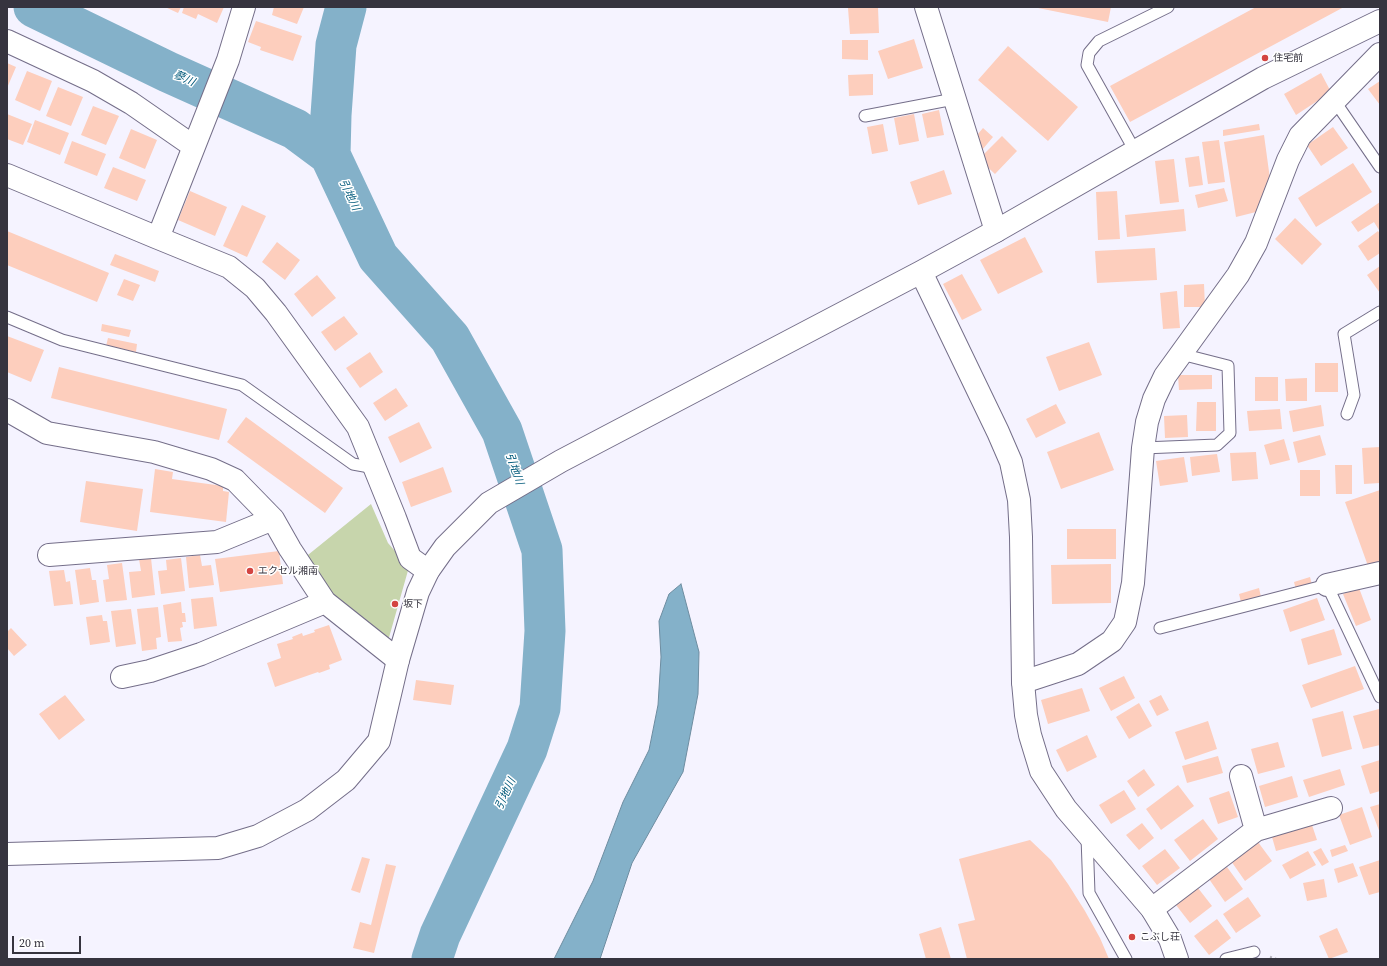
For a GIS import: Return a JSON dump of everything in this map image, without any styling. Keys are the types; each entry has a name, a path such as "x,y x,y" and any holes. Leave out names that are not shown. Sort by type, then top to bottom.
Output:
{"street":[{"path":"158,238 228,60 244,7"},
{"path":"926,7 996,231"},
{"path":"7,854 218,848 258,836 307,810 346,780 379,741 398,660 418,592 428,571 444,547 489,503 550,468 996,231 1263,78 1380,21"},
{"path":"7,41 93,81 131,103 193,146"},
{"path":"1023,682 1078,664 1112,641 1125,622 1133,583 1143,448 1147,422 1154,400 1165,376 1242,269 1256,243 1288,160 1300,136 1380,54"},
{"path":"7,175 229,267 255,288 276,313 358,427 410,558 428,571"},
{"path":"921,272 1011,462 1020,500 1023,682 1026,715 1030,736 1041,771 1066,809 1152,909 1170,940 1177,959"},
{"path":"7,410 47,433 154,452 211,469 235,480 273,519 290,550 324,602 398,660"},
{"path":"49,555 217,542 273,519"},
{"path":"1328,586 1380,572"},
{"path":"122,677 150,671 201,654 324,602"},
{"path":"1241,776 1256,830"},
{"path":"1152,909 1256,830 1331,808"}],"lane":[{"path":"1135,151 1086,65 1089,53 1099,41 1168,7"},
{"path":"865,116 954,99"},
{"path":"1334,100 1380,167"},
{"path":"1347,414 1354,395 1344,334 1380,312"},
{"path":"7,317 62,340 242,384 353,464 375,468"},
{"path":"1143,448 1218,445 1230,433 1228,366 1181,354"},
{"path":"1160,628 1328,586 1380,697"},
{"path":"1087,832 1089,893 1126,959"},
{"path":"1226,959 1254,952"}],"green space":[{"path":"371,504 388,543 409,567 388,641 326,598 298,563"}],"water":[{"path":"681,584 699,652 698,694 683,772 632,863 600,959 554,959 593,881 623,802 649,750 658,705 661,657 659,621 669,594"}],"building":[{"path":"165,7 181,7 178,13"},
{"path":"184,7 224,7 217,23 198,14 196,19 182,13"},
{"path":"274,7 304,7 297,24 272,15"},
{"path":"878,7 879,33 850,34 848,8"},
{"path":"1033,7 1111,7 1108,22"},
{"path":"1256,7 1344,7 1130,122 1110,86"},
{"path":"256,21 302,36 293,61 260,50 261,47 248,42"},
{"path":"914,39 923,68 888,79 878,51"},
{"path":"842,40 868,40 868,60 842,59"},
{"path":"1008,46 1078,107 1048,141 978,80"},
{"path":"7,63 16,67 7,88"},
{"path":"27,71 52,81 40,111 15,100"},
{"path":"1321,73 1331,92 1296,115 1284,94"},
{"path":"873,74 873,95 849,96 848,75"},
{"path":"1380,81 1380,105 1368,89"},
{"path":"58,87 83,97 71,126 46,116"},
{"path":"93,106 119,116 106,145 81,135"},
{"path":"939,110 944,135 927,138 922,114"},
{"path":"7,114 32,124 23,145 7,139"},
{"path":"914,114 919,141 899,145 894,118"},
{"path":"35,120 69,133 60,155 27,142"},
{"path":"883,124 888,151 872,154 867,127"},
{"path":"1259,124 1260,130 1223,136 1223,130"},
{"path":"1333,127 1348,148 1321,166 1307,145"},
{"path":"983,128 993,137 982,150 972,141"},
{"path":"131,129 157,140 145,169 119,158"},
{"path":"1264,135 1270,179 1256,212 1236,217 1224,142"},
{"path":"1002,136 1017,151 995,174 979,159"},
{"path":"1219,140 1225,182 1208,184 1202,142"},
{"path":"72,141 106,154 97,176 64,163"},
{"path":"1199,156 1203,185 1189,187 1185,158"},
{"path":"1174,159 1179,202 1160,204 1155,161"},
{"path":"1353,163 1372,192 1316,227 1298,198"},
{"path":"113,167 146,180 137,201 104,188"},
{"path":"944,170 952,194 918,205 910,182"},
{"path":"1224,188 1228,201 1198,208 1195,195"},
{"path":"190,191 227,207 215,236 178,220"},
{"path":"1117,191 1120,239 1098,240 1096,192"},
{"path":"1380,202 1380,229 1379,230 1374,222 1358,232 1351,222"},
{"path":"242,205 266,216 247,257 223,246"},
{"path":"1184,209 1186,231 1127,237 1125,215"},
{"path":"1295,218 1322,244 1302,265 1275,239"},
{"path":"7,231 109,273 97,302 7,265"},
{"path":"1378,231 1380,234 1380,253 1368,261 1358,246"},
{"path":"1025,237 1043,272 998,294 980,260"},
{"path":"277,242 300,260 285,280 262,262"},
{"path":"1155,248 1157,280 1097,283 1095,251"},
{"path":"115,254 159,271 155,282 110,265"},
{"path":"1380,266 1380,293 1367,275"},
{"path":"962,274 982,310 962,320 943,284"},
{"path":"317,275 336,298 312,317 294,294"},
{"path":"124,279 140,285 133,301 117,295"},
{"path":"1204,284 1205,307 1184,307 1184,285"},
{"path":"1177,291 1180,328 1163,329 1160,293"},
{"path":"344,316 358,334 335,351 321,332"},
{"path":"102,324 131,330 129,337 101,331"},
{"path":"7,336 44,350 31,382 7,372"},
{"path":"108,338 137,344 136,352 106,346"},
{"path":"1089,342 1102,375 1059,391 1046,357"},
{"path":"370,352 383,372 360,388 346,368"},
{"path":"1315,363 1338,363 1338,392 1315,392"},
{"path":"59,367 227,409 219,440 51,398"},
{"path":"1178,375 1212,375 1212,389 1179,390"},
{"path":"1255,377 1278,377 1278,401 1255,401"},
{"path":"1307,378 1307,401 1286,401 1285,379"},
{"path":"396,388 408,406 385,421 373,403"},
{"path":"1197,402 1216,402 1216,431 1196,431"},
{"path":"1056,404 1066,423 1036,438 1026,419"},
{"path":"1321,405 1324,426 1293,432 1289,411"},
{"path":"1280,409 1282,429 1249,431 1247,411"},
{"path":"1187,415 1188,437 1165,438 1164,416"},
{"path":"246,417 343,488 325,513 227,442"},
{"path":"419,422 432,448 400,463 388,437"},
{"path":"1099,432 1114,470 1061,489 1047,452"},
{"path":"1320,435 1326,455 1298,463 1293,442"},
{"path":"1284,439 1290,460 1270,465 1264,445"},
{"path":"1380,447 1380,483 1364,484 1362,448"},
{"path":"1256,452 1258,479 1232,481 1230,453"},
{"path":"1217,454 1220,472 1192,476 1190,457"},
{"path":"1184,457 1188,482 1160,486 1156,461"},
{"path":"1335,465 1352,465 1352,494 1336,494"},
{"path":"443,467 452,492 411,507 402,482"},
{"path":"155,469 173,472 172,479 223,486 223,491 229,492 226,522 150,512"},
{"path":"1300,470 1320,470 1320,496 1300,496"},
{"path":"86,481 143,489 137,531 80,522"},
{"path":"1380,490 1380,562 1368,566 1345,502"},
{"path":"1067,529 1116,529 1116,559 1067,559"},
{"name":"エクセル湘南","path":"279,551 283,584 220,592 215,559"},
{"path":"200,555 202,566 211,565 214,585 189,588 186,557"},
{"path":"151,558 155,595 132,598 129,572 141,571 139,559"},
{"path":"181,558 185,591 161,594 158,571 167,570 166,560"},
{"path":"122,563 127,600 106,602 103,580 109,579 107,565"},
{"path":"1111,564 1111,603 1052,604 1051,565"},
{"path":"90,568 92,580 96,580 99,602 80,605 75,570"},
{"path":"64,570 66,582 70,581 73,604 54,606 49,571"},
{"path":"1310,577 1312,585 1296,590 1294,582"},
{"path":"1259,588 1261,597 1241,602 1239,594"},
{"path":"1359,588 1371,620 1356,626 1343,594"},
{"path":"213,597 217,626 194,629 191,599"},
{"path":"1317,598 1325,620 1290,632 1283,610"},
{"path":"181,602 182,613 185,613 186,622 182,622 183,627 180,628 182,641 168,642 163,605"},
{"path":"158,607 161,637 156,638 157,649 142,651 137,609"},
{"path":"131,609 136,644 116,647 111,611"},
{"path":"102,615 103,621 107,621 110,642 90,645 86,617"},
{"path":"329,625 342,660 329,665 330,669 275,687 267,663 281,658 277,644 293,639 292,637 302,633 303,636 315,632 314,630"},
{"path":"11,628 27,645 14,656 7,648 7,632"},
{"path":"1334,629 1342,655 1308,665 1301,639"},
{"path":"1355,666 1364,689 1311,708 1302,685"},
{"path":"1124,676 1135,698 1111,711 1099,688"},
{"path":"416,680 454,685 451,705 413,700"},
{"path":"1082,688 1090,711 1048,724 1041,700"},
{"path":"65,695 85,720 59,740 39,714"},
{"path":"1161,695 1169,710 1157,716 1149,701"},
{"path":"1139,703 1152,726 1129,739 1116,717"},
{"path":"1379,709 1380,745 1363,749 1353,716"},
{"path":"1343,711 1352,749 1322,757 1312,719"},
{"path":"1208,721 1217,749 1185,760 1175,732"},
{"path":"1087,735 1097,757 1067,772 1056,750"},
{"path":"1278,742 1285,767 1258,774 1251,749"},
{"path":"1218,756 1223,773 1187,783 1182,766"},
{"path":"1380,760 1380,791 1370,794 1361,766"},
{"path":"1144,769 1155,785 1138,797 1127,781"},
{"path":"1340,769 1345,785 1309,797 1303,780"},
{"path":"1292,776 1298,797 1265,807 1259,786"},
{"path":"1178,785 1194,806 1161,830 1146,809"},
{"path":"1124,790 1136,809 1111,824 1099,805"},
{"path":"1229,791 1238,817 1218,824 1209,798"},
{"path":"1380,804 1380,833 1370,807"},
{"path":"1362,807 1372,837 1350,845 1339,815"},
{"path":"1203,819 1218,839 1190,861 1174,840"},
{"path":"1142,823 1154,838 1139,850 1126,835"},
{"path":"1312,825 1317,840 1276,851 1272,837"},
{"path":"1030,840 1051,860 1068,884 1100,938 1109,959 967,959 958,924 975,920 959,859"},
{"path":"1258,842 1272,861 1245,881 1231,861"},
{"path":"1345,845 1348,851 1332,857 1330,850"},
{"path":"1321,848 1329,862 1322,866 1313,852"},
{"path":"1165,849 1180,868 1157,885 1142,866"},
{"path":"1308,851 1316,865 1290,879 1282,865"},
{"path":"362,857 370,859 360,893 351,890"},
{"path":"1380,860 1380,892 1369,895 1359,867"},
{"path":"1353,863 1358,876 1338,883 1334,869"},
{"path":"386,864 396,866 374,953 353,948 360,922 371,925"},
{"path":"1227,867 1243,889 1225,902 1209,879"},
{"path":"1324,879 1327,897 1307,901 1303,883"},
{"path":"1198,888 1212,906 1190,923 1176,905"},
{"path":"1248,897 1261,916 1236,933 1223,914"},
{"path":"1217,919 1231,938 1209,955 1194,936"},
{"path":"941,927 951,959 926,959 919,934"},
{"path":"1337,928 1348,952 1329,959 1319,936"}],"waterway":[{"name":"蓼川","path":"34,7 168,72 295,129 330,155"},
{"name":"引地川","path":"346,7 336,45 330,155 378,257 450,338 502,431 542,550 545,631 540,708 527,749 440,935 432,959"}],"place":[{"name":"住宅前","path":"1265,58"},
{"name":"エクセル湘南","path":"250,571"},
{"name":"坂下","path":"395,604"},
{"name":"こぶし荘","path":"1132,937"}]}
